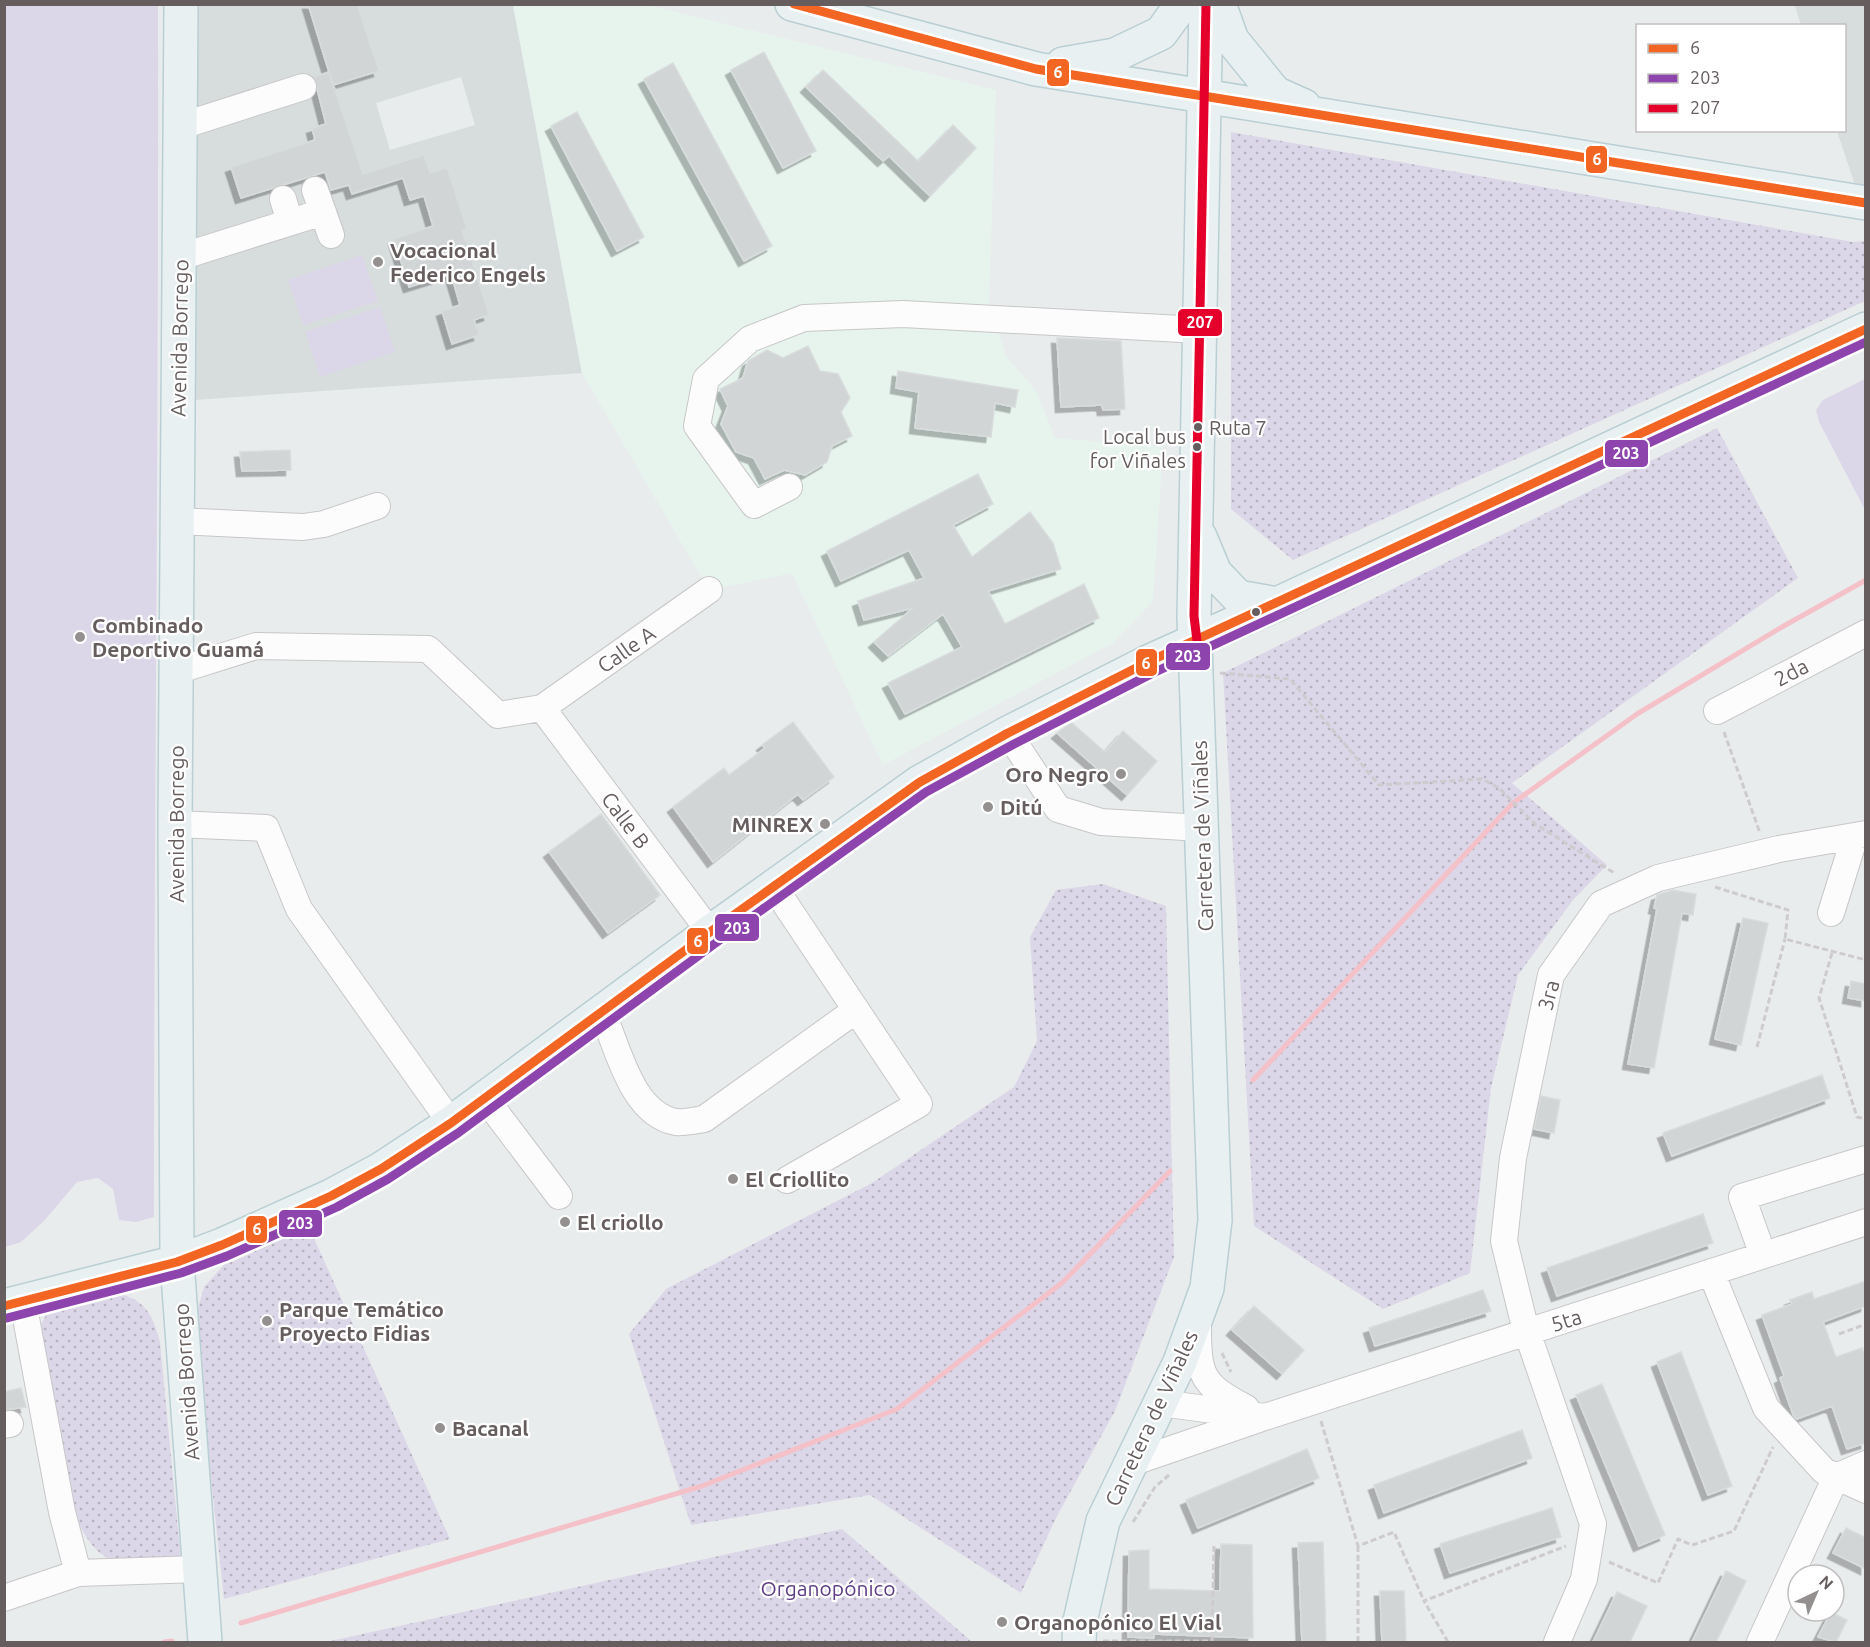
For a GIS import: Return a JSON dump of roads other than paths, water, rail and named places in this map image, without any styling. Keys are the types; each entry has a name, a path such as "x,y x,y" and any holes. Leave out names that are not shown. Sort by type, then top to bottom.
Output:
{"main road":[{"name":"Avenida Borrego","path":"182,4 175,824 177,1262 205,1642"},
{"path":"792,4 1036,69 1866,203"},
{"path":"1036,69 1115,55 1161,33 1182,4"},
{"name":"Carretera de Viñales","path":"1096,1639 1080,1621 1103,1521 1180,1362 1198,1314 1207,1288 1215,1220 1201,828 1197,641 1194,616 1206,4"},
{"path":"1219,4 1232,40 1275,93 1322,115"},
{"path":"14,1304 177,1262 222,1245 331,1196 381,1169 451,1123 710,932 920,782 1008,733 1148,662 1278,604 1866,328"},
{"path":"1196,527 1215,573 1238,597 1278,604"}],"street":[{"path":"181,126 303,87"},
{"path":"180,257 286,210 323,212"},
{"path":"789,487 754,505 697,426 706,379 750,339 804,318 914,315 1200,330"},
{"path":"177,521 303,526 324,524 377,506"},
{"name":"Calle A","path":"542,708 709,590"},
{"name":"2da","path":"1717,711 1866,633"},
{"path":"176,671 256,646 428,649 498,715 542,708"},
{"name":"Calle B","path":"542,708 710,932"},
{"path":"1008,733 1058,810 1101,822 1201,828"},
{"path":"175,824 266,828 299,909 451,1123"},
{"path":"1831,914 1860,835"},
{"name":"3ra","path":"1557,1642 1584,1579 1593,1524 1528,1332 1504,1241 1513,1158 1551,975 1601,904 1638,887 1673,874 1767,852 1860,835"},
{"path":"774,887 919,1104 788,1180"},
{"path":"602,1012 614,1038 624,1072 650,1109 676,1122 704,1119 856,1010"},
{"path":"485,1098 559,1196"},
{"path":"1764,1255 1742,1197 1866,1159"},
{"name":"5ta","path":"1131,1464 1265,1417 1866,1222"},
{"path":"1711,1272 1766,1408 1824,1471 1866,1490"},
{"path":"14,1304 78,1573"},
{"path":"1198,1314 1198,1362 1216,1392 1265,1417"},
{"name":"5ta","path":"1161,1403 1265,1417"},
{"path":"1760,1642 1836,1477 1866,1464"},
{"path":"4,1598 78,1573 199,1569"}],"waterway":[{"path":"1253,1080 1513,803 1637,714 1782,627 1866,580"},
{"path":"241,1623 702,1486 897,1409 1063,1282 1170,1171"},
{"path":"164,1642 172,1641"}],"place":[{"name":"Vocacional Federico Engels","path":"378,262"},
{"name":"Ruta 7","path":"1198,427"},
{"name":"Local bus for Viñales","path":"1197,447"},
{"name":"Combinado Deportivo Guamá","path":"80,637"},
{"name":"Oro Negro","path":"1121,774"},
{"name":"Ditú","path":"988,807"},
{"name":"MINREX","path":"825,824"},
{"name":"El Criollito","path":"733,1179"},
{"name":"El criollo","path":"565,1222"},
{"name":"Parque Temático Proyecto Fidias","path":"267,1321"},
{"name":"Bacanal","path":"440,1428"},
{"name":"Organopónico El Vial","path":"1002,1622"}],"park label":[{"name":"Organopónico","path":"828,1588"}]}
